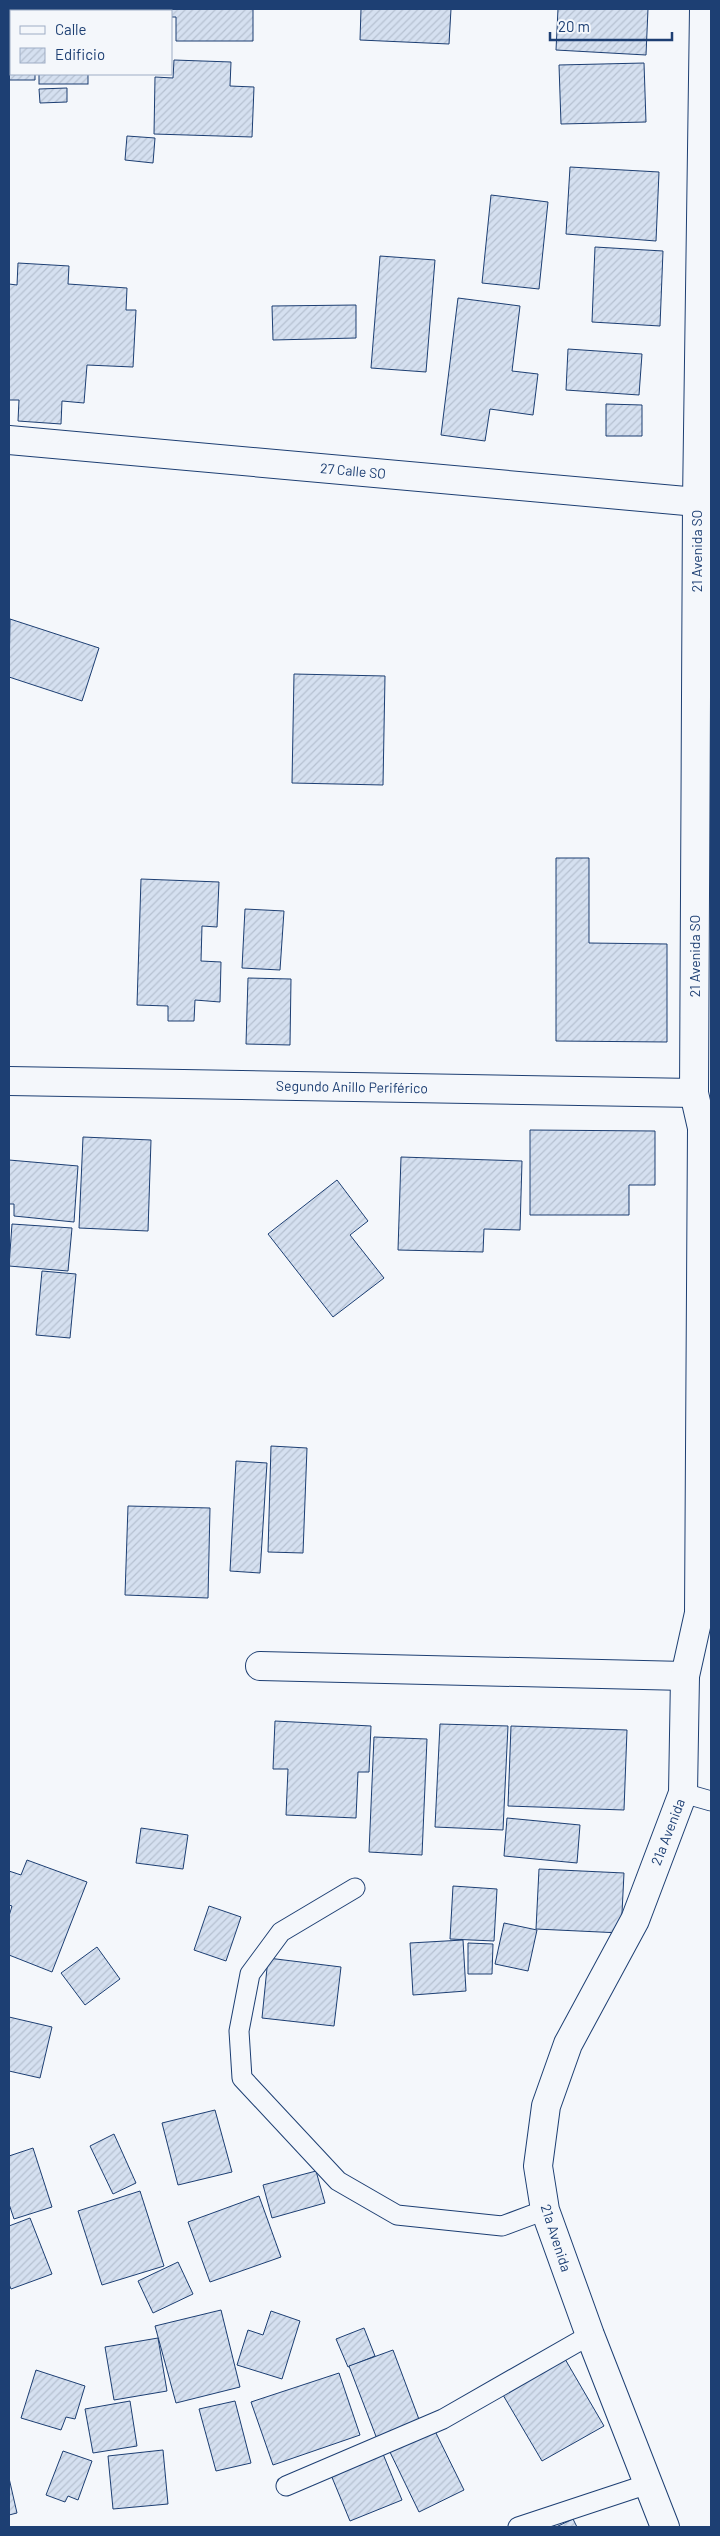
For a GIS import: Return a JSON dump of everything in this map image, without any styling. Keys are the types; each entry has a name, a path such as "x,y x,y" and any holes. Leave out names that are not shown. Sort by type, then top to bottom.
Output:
{"street":[{"name":"21 Avenida SO","path":"694,1093 697,502 704,9"},
{"name":"27 Calle SO","path":"9,440 697,502"},
{"name":"Segundo Anillo Periférico","path":"9,1081 694,1093"},
{"name":"21a Avenida","path":"665,2527 590,2335 545,2210 538,2166 546,2106 568,2044 634,1920 683,1793 684,1676 705,1614 706,1129 694,1093"},
{"path":"260,1666 684,1676"}],"lane":[{"path":"683,1793 711,1801"},
{"path":"355,1888 281,1932 250,1974 239,2031 242,2078 338,2181 397,2215 502,2226 545,2210"},
{"path":"286,2486 443,2418 590,2335"},
{"path":"518,2527 648,2484"}],"building":[{"path":"9,9 35,9 10,10 10,75 35,75 35,80 9,80"},
{"path":"47,9 152,9 152,10"},
{"path":"253,9 253,41 176,41 176,17 172,17 172,10 168,10"},
{"path":"361,9 451,9 449,44 360,40"},
{"path":"558,9 648,9 646,55 556,50"},
{"path":"174,60 231,62 230,86 254,87 252,137 154,134 155,77 173,78"},
{"path":"644,63 646,122 561,124 559,65"},
{"path":"39,75 88,75 88,84 39,84"},
{"path":"67,88 67,102 40,103 39,89"},
{"path":"127,136 155,138 153,163 125,160"},
{"path":"570,167 659,172 656,241 566,234"},
{"path":"491,195 548,202 539,289 482,283"},
{"path":"595,247 663,251 660,326 592,322"},
{"path":"380,256 435,260 426,372 371,368"},
{"path":"18,263 69,266 68,284 127,288 126,310 136,310 133,367 87,365 84,403 62,401 61,424 18,421 19,400 9,400 9,284 17,285"},
{"path":"458,298 520,306 512,371 538,374 533,415 490,409 485,441 441,435"},
{"path":"356,305 356,338 273,340 272,306"},
{"path":"568,349 642,354 639,395 566,390"},
{"path":"606,404 642,405 642,436 606,436"},
{"path":"10,619 99,648 82,701 9,677"},
{"path":"294,674 385,676 383,785 292,783"},
{"path":"556,858 589,858 589,943 667,944 667,1042 556,1041"},
{"path":"141,879 219,882 217,927 202,926 201,961 221,962 220,1002 195,1000 194,1021 168,1021 168,1006 137,1005"},
{"path":"245,909 284,911 280,970 242,968"},
{"path":"248,978 291,979 290,1045 246,1044"},
{"path":"530,1130 655,1131 655,1185 629,1185 629,1215 530,1215"},
{"path":"83,1137 151,1140 148,1231 79,1228"},
{"path":"401,1157 522,1161 520,1230 484,1229 483,1252 398,1250"},
{"path":"9,1160 78,1166 74,1222 14,1216 14,1204 9,1204"},
{"path":"337,1180 368,1221 350,1235 384,1278 333,1317 268,1234"},
{"path":"12,1224 72,1228 68,1271 9,1266"},
{"path":"42,1271 76,1274 70,1338 36,1335"},
{"path":"271,1446 307,1448 303,1553 268,1552"},
{"path":"236,1461 267,1463 260,1573 230,1571"},
{"path":"128,1506 210,1508 208,1598 125,1595"},
{"path":"275,1721 371,1726 369,1772 358,1772 356,1818 286,1815 288,1769 273,1769"},
{"path":"440,1724 508,1726 503,1830 435,1827"},
{"path":"511,1726 627,1730 624,1810 508,1806"},
{"path":"374,1737 427,1739 422,1855 369,1852"},
{"path":"507,1818 580,1825 577,1863 504,1856"},
{"path":"141,1828 188,1835 183,1869 136,1863"},
{"path":"27,1860 87,1882 52,1972 9,1955 9,1916 12,1906 9,1905 9,1871 21,1875"},
{"path":"539,1869 624,1873 621,1933 536,1929"},
{"path":"453,1886 497,1889 494,1941 450,1939"},
{"path":"209,1906 241,1917 226,1961 194,1950"},
{"path":"504,1923 537,1930 528,1971 495,1964"},
{"path":"463,1940 466,1991 413,1995 410,1943"},
{"path":"468,1943 493,1944 492,1974 468,1974"},
{"path":"97,1947 120,1979 85,2005 61,1973"},
{"path":"268,1958 341,1967 334,2026 262,2018"},
{"path":"9,2017 52,2027 40,2078 9,2071"},
{"path":"215,2110 232,2172 178,2185 162,2123"},
{"path":"114,2134 136,2183 113,2194 90,2146"},
{"path":"33,2148 52,2207 14,2219 9,2204 9,2156"},
{"path":"316,2171 325,2203 272,2218 263,2185"},
{"path":"140,2191 164,2266 102,2285 78,2211"},
{"path":"259,2196 281,2257 210,2282 188,2222"},
{"path":"30,2218 52,2274 11,2289 9,2284 9,2226"},
{"path":"178,2262 193,2294 153,2313 138,2281"},
{"path":"221,2310 240,2387 176,2403 155,2326"},
{"path":"271,2311 300,2321 282,2379 237,2365 248,2330 263,2335"},
{"path":"364,2328 375,2356 348,2367 336,2339"},
{"path":"158,2338 167,2391 114,2400 105,2347"},
{"path":"393,2350 420,2422 377,2439 349,2366"},
{"path":"565,2359 604,2426 542,2461 503,2395"},
{"path":"36,2370 85,2386 75,2419 66,2417 61,2430 21,2418"},
{"path":"339,2373 360,2435 273,2465 251,2402"},
{"path":"130,2401 137,2446 93,2453 85,2409"},
{"path":"235,2401 251,2463 216,2471 199,2409"},
{"path":"433,2427 464,2490 419,2512 388,2448"},
{"path":"163,2450 168,2504 113,2509 108,2456"},
{"path":"63,2451 92,2461 78,2500 68,2496 65,2502 46,2495"},
{"path":"383,2454 402,2500 350,2521 331,2475"},
{"path":"9,2478 17,2513 9,2515"},
{"path":"573,2519 577,2527 556,2527"}]}
